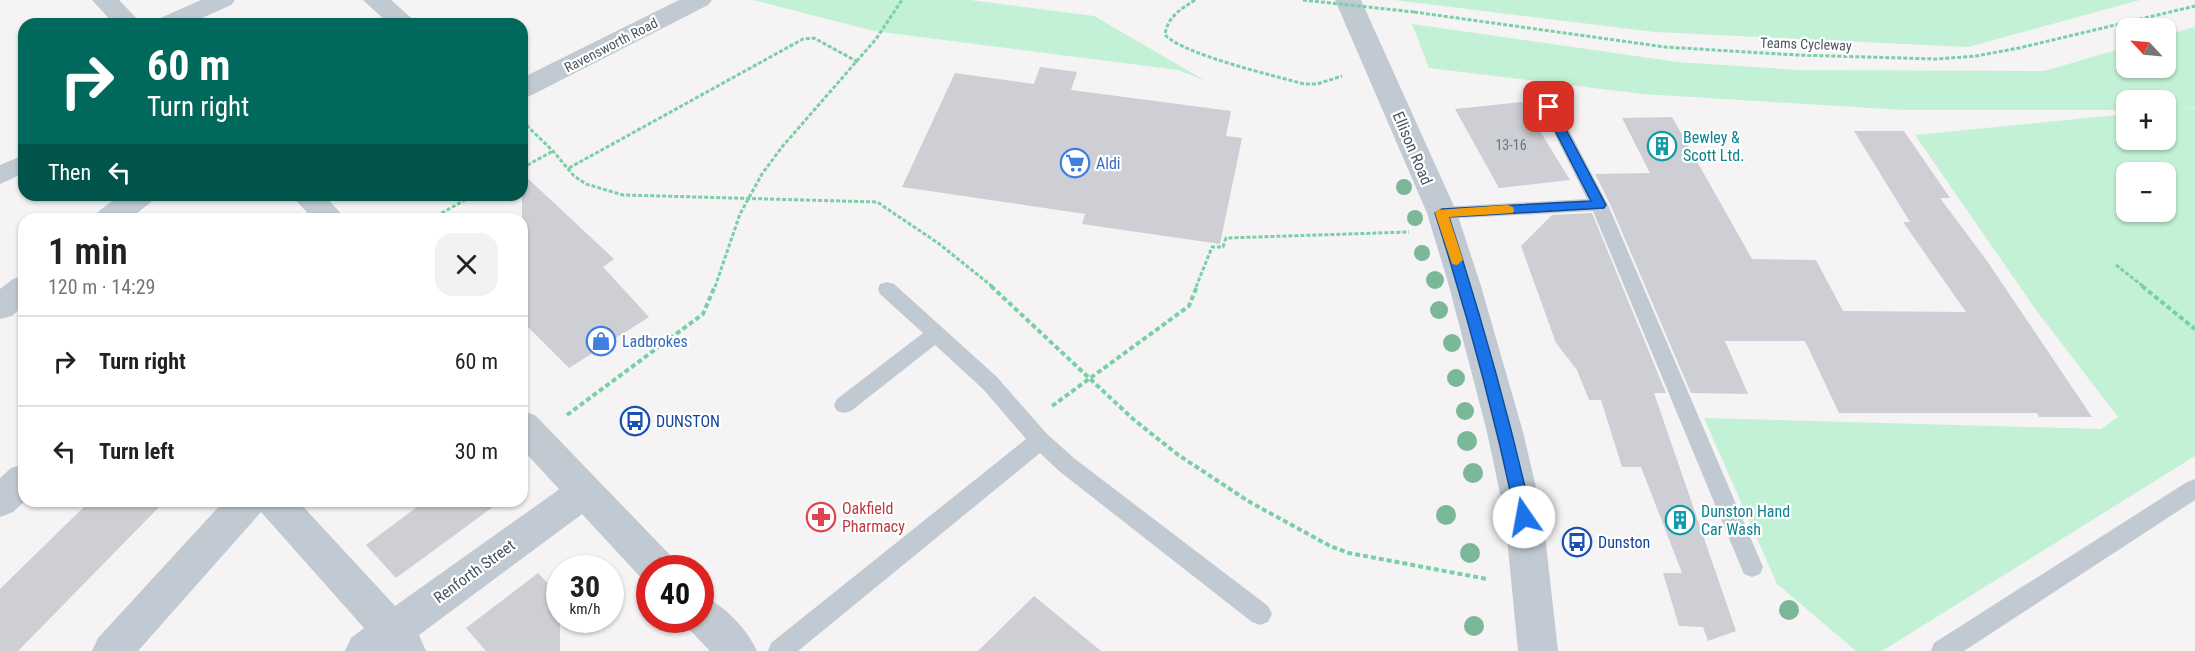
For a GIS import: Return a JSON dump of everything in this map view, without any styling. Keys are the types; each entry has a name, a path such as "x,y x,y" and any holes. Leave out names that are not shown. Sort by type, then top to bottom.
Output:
{"street":[{"path":"105,0 123,18"},
{"path":"181,18 222,0"},
{"path":"376,0 398,18"},
{"name":"Ravensworth Road","path":"528,86 699,0"},
{"name":"Ellison Road","path":"1348,0 1382,74 1444,222 1505,432 1524,517 1538,651"},
{"path":"0,175 18,166"},
{"path":"118,213 132,201"},
{"path":"0,307 18,292"},
{"path":"528,432 645,555"},
{"path":"0,501 18,484"},
{"name":"Renforth Street","path":"387,644 584,492"},
{"path":"112,651 243,507"},
{"path":"279,507 387,644"},
{"path":"714,627 737,651"}],"lane":[{"path":"1549,107 1599,205 1752,567"},
{"path":"1444,222 1599,205"},
{"path":"887,290 990,383 1033,432 1067,465 1260,614"},
{"path":"844,405 937,333"},
{"path":"780,651 1033,432"},
{"path":"1943,651 2195,488"}],"path":[{"path":"528,432 703,314 707,309 748,197 782,147 858,62 902,0"},
{"path":"1195,0 1171,18 1165,27 1165,35 1172,42 1193,51 1311,85 1340,76 1382,74"},
{"name":"Teams Cycleway","path":"1303,0 1414,12 1665,46 1775,54 1937,59 1976,56 2019,48 2195,6"},
{"path":"569,168 803,39 814,38 858,62"},
{"path":"528,127 569,168 573,176 586,184 623,195 877,202 938,243 1000,293 1090,380 1177,454 1248,501 1329,546 1404,564 1533,587"},
{"path":"528,165 553,151"},
{"path":"442,213 463,201"},
{"path":"1033,432 1090,380 1189,306 1212,247 1223,247 1226,238 1444,222"},
{"path":"2116,265 2195,329"}],"green space":[{"path":"753,0 970,0 1094,16 1206,81 1178,70 874,31"},
{"path":"1394,0 2140,0 1968,47 1655,32"},
{"path":"1412,24 1677,62 1798,70 2044,71 2116,50 2116,78 2176,78 2176,32 2195,27 2195,107 2182,108 2195,108 2195,456 1882,651 1856,651 1777,584 1704,418 2101,429 2118,417 2036,310 1915,135 2116,115 2116,150 2176,150 2176,90 2116,90 2116,110 1904,110 1643,94 1429,68"}],"building":[{"name":"Aldi","path":"1040,67 1077,72 1071,90 1231,111 1226,136 1242,138 1220,244 1082,224 1085,214 902,187 955,73 1034,84"},
{"path":"1522,102 1570,180 1499,188 1455,109"},
{"path":"1672,117 1752,259 1816,260 1843,311 1966,312 1903,222 1910,222 1854,131 1904,131 1950,198 1940,198 1987,261 2092,417 2039,417 2037,413 1839,413 1805,341 1725,341 1748,394 1691,393 1595,174 1650,173 1622,118"},
{"path":"528,179 614,259 603,267 649,317 569,368 528,327 528,213 522,213 522,201 528,201"},
{"path":"1592,213 1666,393 1654,393 1736,631 1708,641 1703,627 1679,626 1663,573 1682,573 1641,467 1622,467 1601,400 1589,400 1577,370 1556,343 1521,246 1552,215"},
{"path":"84,507 159,507 18,651 0,651 0,589"},
{"path":"417,507 493,507 396,578 366,545"},
{"path":"538,573 546,581 546,633 560,633 560,651 486,651 466,628"},
{"path":"1034,596 1101,651 978,651"}],"slow traffic":[{"path":"1457,260 1442,213 1508,210"}],"place":[{"name":"Bewley & Scott Ltd.","path":"1662,146"},
{"name":"Aldi","path":"1075,163"},
{"name":"Ladbrokes","path":"601,341"},
{"name":"DUNSTON","path":"635,421"},
{"name":"Oakfield Pharmacy","path":"821,517"},
{"name":"Dunston Hand Car Wash","path":"1680,520"},
{"name":"Dunston","path":"1577,542"}],"route":[{"path":"1524,517 1505,432 1465,286 1442,213 1599,205 1549,107"}]}
